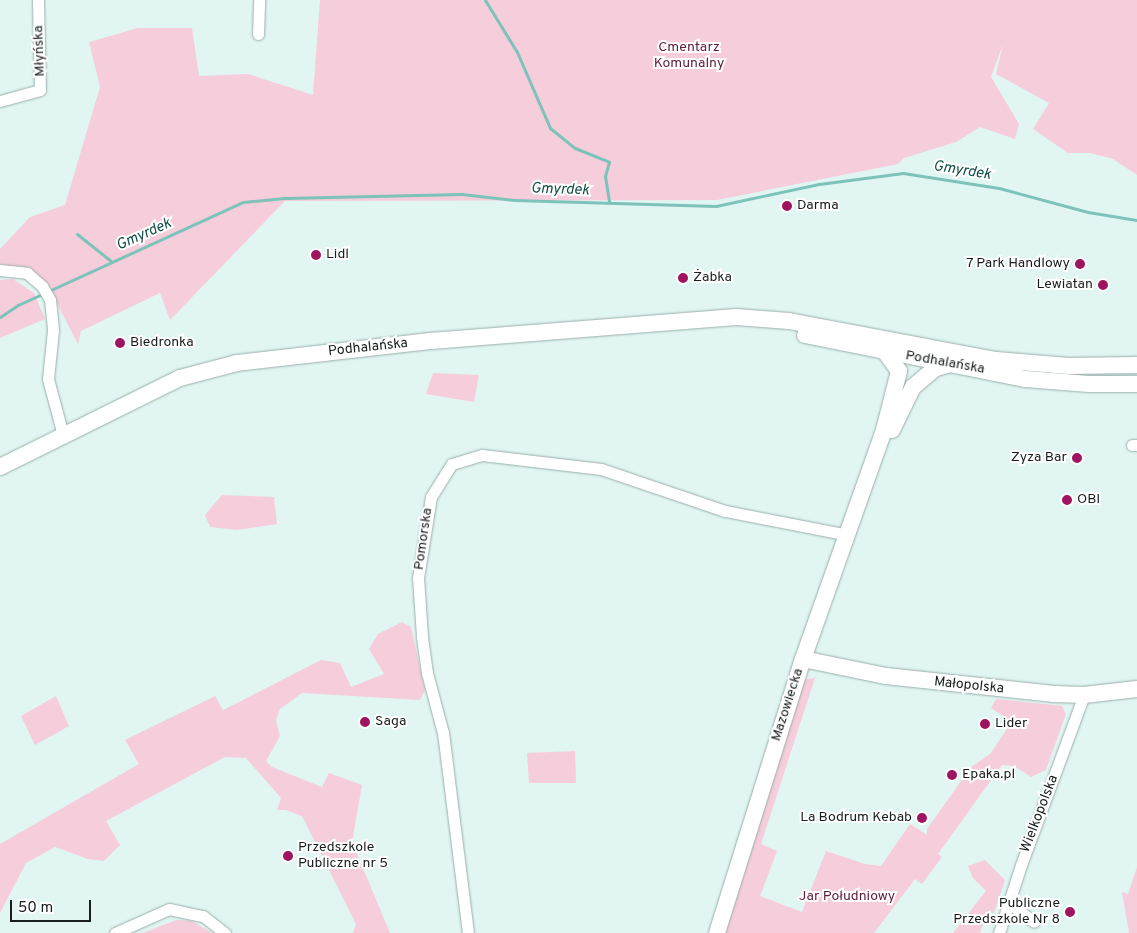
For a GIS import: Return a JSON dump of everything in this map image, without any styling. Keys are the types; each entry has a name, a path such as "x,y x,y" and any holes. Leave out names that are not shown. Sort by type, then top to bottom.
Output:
{"street":[{"name":"Młyńska","path":"0,101 40,90 38,0"},
{"path":"258,34 259,0"},
{"path":"0,270 27,273 42,286 50,300 53,330 48,379 63,435"},
{"name":"Podhalańska","path":"0,467 180,378 237,363 432,342 711,317 789,321 1027,364 1137,365"},
{"name":"Podhalańska","path":"758,319 800,334 885,352 1053,382 1137,384"},
{"path":"901,342 909,347 914,357"},
{"path":"885,352 899,371 914,357 932,347"},
{"name":"Mazowiecka","path":"868,479 913,387 916,371 914,357"},
{"name":"Mazowiecka","path":"913,387 936,368 952,364"},
{"name":"Mazowiecka","path":"717,933 803,659 868,479 899,371"},
{"name":"Pomorska","path":"468,933 443,733 428,673 422,636 418,578 431,498 452,464 482,455 601,469 725,511 848,535"},
{"name":"Małopolska","path":"803,659 848,670 917,680 1084,695 1137,689"},
{"name":"Wielkopolska","path":"999,933 1084,695"},
{"path":"1009,903 1034,922"},
{"path":"115,933 168,909 203,916 225,933"}],"green space":[{"name":"Cmentarz Komunalny","path":"320,0 1137,0 1137,175 1113,159 1090,153 1068,153 1033,129 1049,103 996,74 1003,44 991,77 1019,124 1015,139 980,127 956,142 904,158 898,164 717,200 285,201 170,320 160,293 81,331 78,344 53,296 32,273 0,264 0,249 30,217 65,205 100,87 89,42 138,28 192,28 199,76 248,74 313,95"},
{"path":"13,279 34,293 45,319 0,338 0,280"},
{"path":"433,373 479,375 474,402 426,394"},
{"path":"222,495 274,497 277,524 237,530 210,527 205,515"},
{"path":"402,622 411,627 425,690 420,700 302,693 280,709 276,720 280,736 266,761 272,767 322,787 329,773 362,785 352,842 390,933 353,933 356,924 302,816 286,810 277,810 281,798 246,758 225,757 106,821 120,845 104,861 88,859 55,847 26,863 0,913 0,844 139,764 125,740 215,696 223,710 321,660 340,663 351,687 384,674 369,649 378,634"},
{"name":"Jar Południowy","path":"815,678 761,844 777,851 760,896 802,912 826,851 865,864 881,866 910,824 927,835 927,829 971,767 990,754 1009,726 1006,718 991,708 996,699 1062,706 1066,714 1046,770 1031,777 1014,766 1002,765 938,854 942,857 922,884 915,879 874,933 724,933 805,679"},
{"path":"56,696 69,726 35,745 21,716"},
{"path":"575,751 576,783 529,783 527,753"},
{"path":"985,860 1005,880 994,913 987,912 980,933 953,933 986,891 973,878 968,866"},
{"path":"1137,867 1137,933 1129,933 1122,892 1128,894"},
{"path":"176,920 192,921 212,933 143,933"}],"waterway":[{"path":"485,0 517,52 550,128 575,148 609,162 605,176 609,202"},
{"name":"Gmyrdek","path":"0,317 18,305 243,202 285,198 462,194 514,200 716,206 819,184 903,173 999,188 1088,212 1137,220"},
{"path":"77,234 111,261"}],"place":[{"name":"Darma","path":"787,206"},
{"name":"Lidl","path":"316,255"},
{"name":"7 Park Handlowy","path":"1080,264"},
{"name":"Żabka","path":"683,278"},
{"name":"Lewiatan","path":"1103,285"},
{"name":"Biedronka","path":"120,343"},
{"name":"Zyza Bar","path":"1077,458"},
{"name":"OBI","path":"1067,500"},
{"name":"Saga","path":"365,722"},
{"name":"Lider","path":"985,724"},
{"name":"Epaka.pl","path":"952,775"},
{"name":"La Bodrum Kebab","path":"922,818"},
{"name":"Przedszkole Publiczne nr 5","path":"288,856"},
{"name":"Publiczne Przedszkole Nr 8","path":"1070,912"}]}
